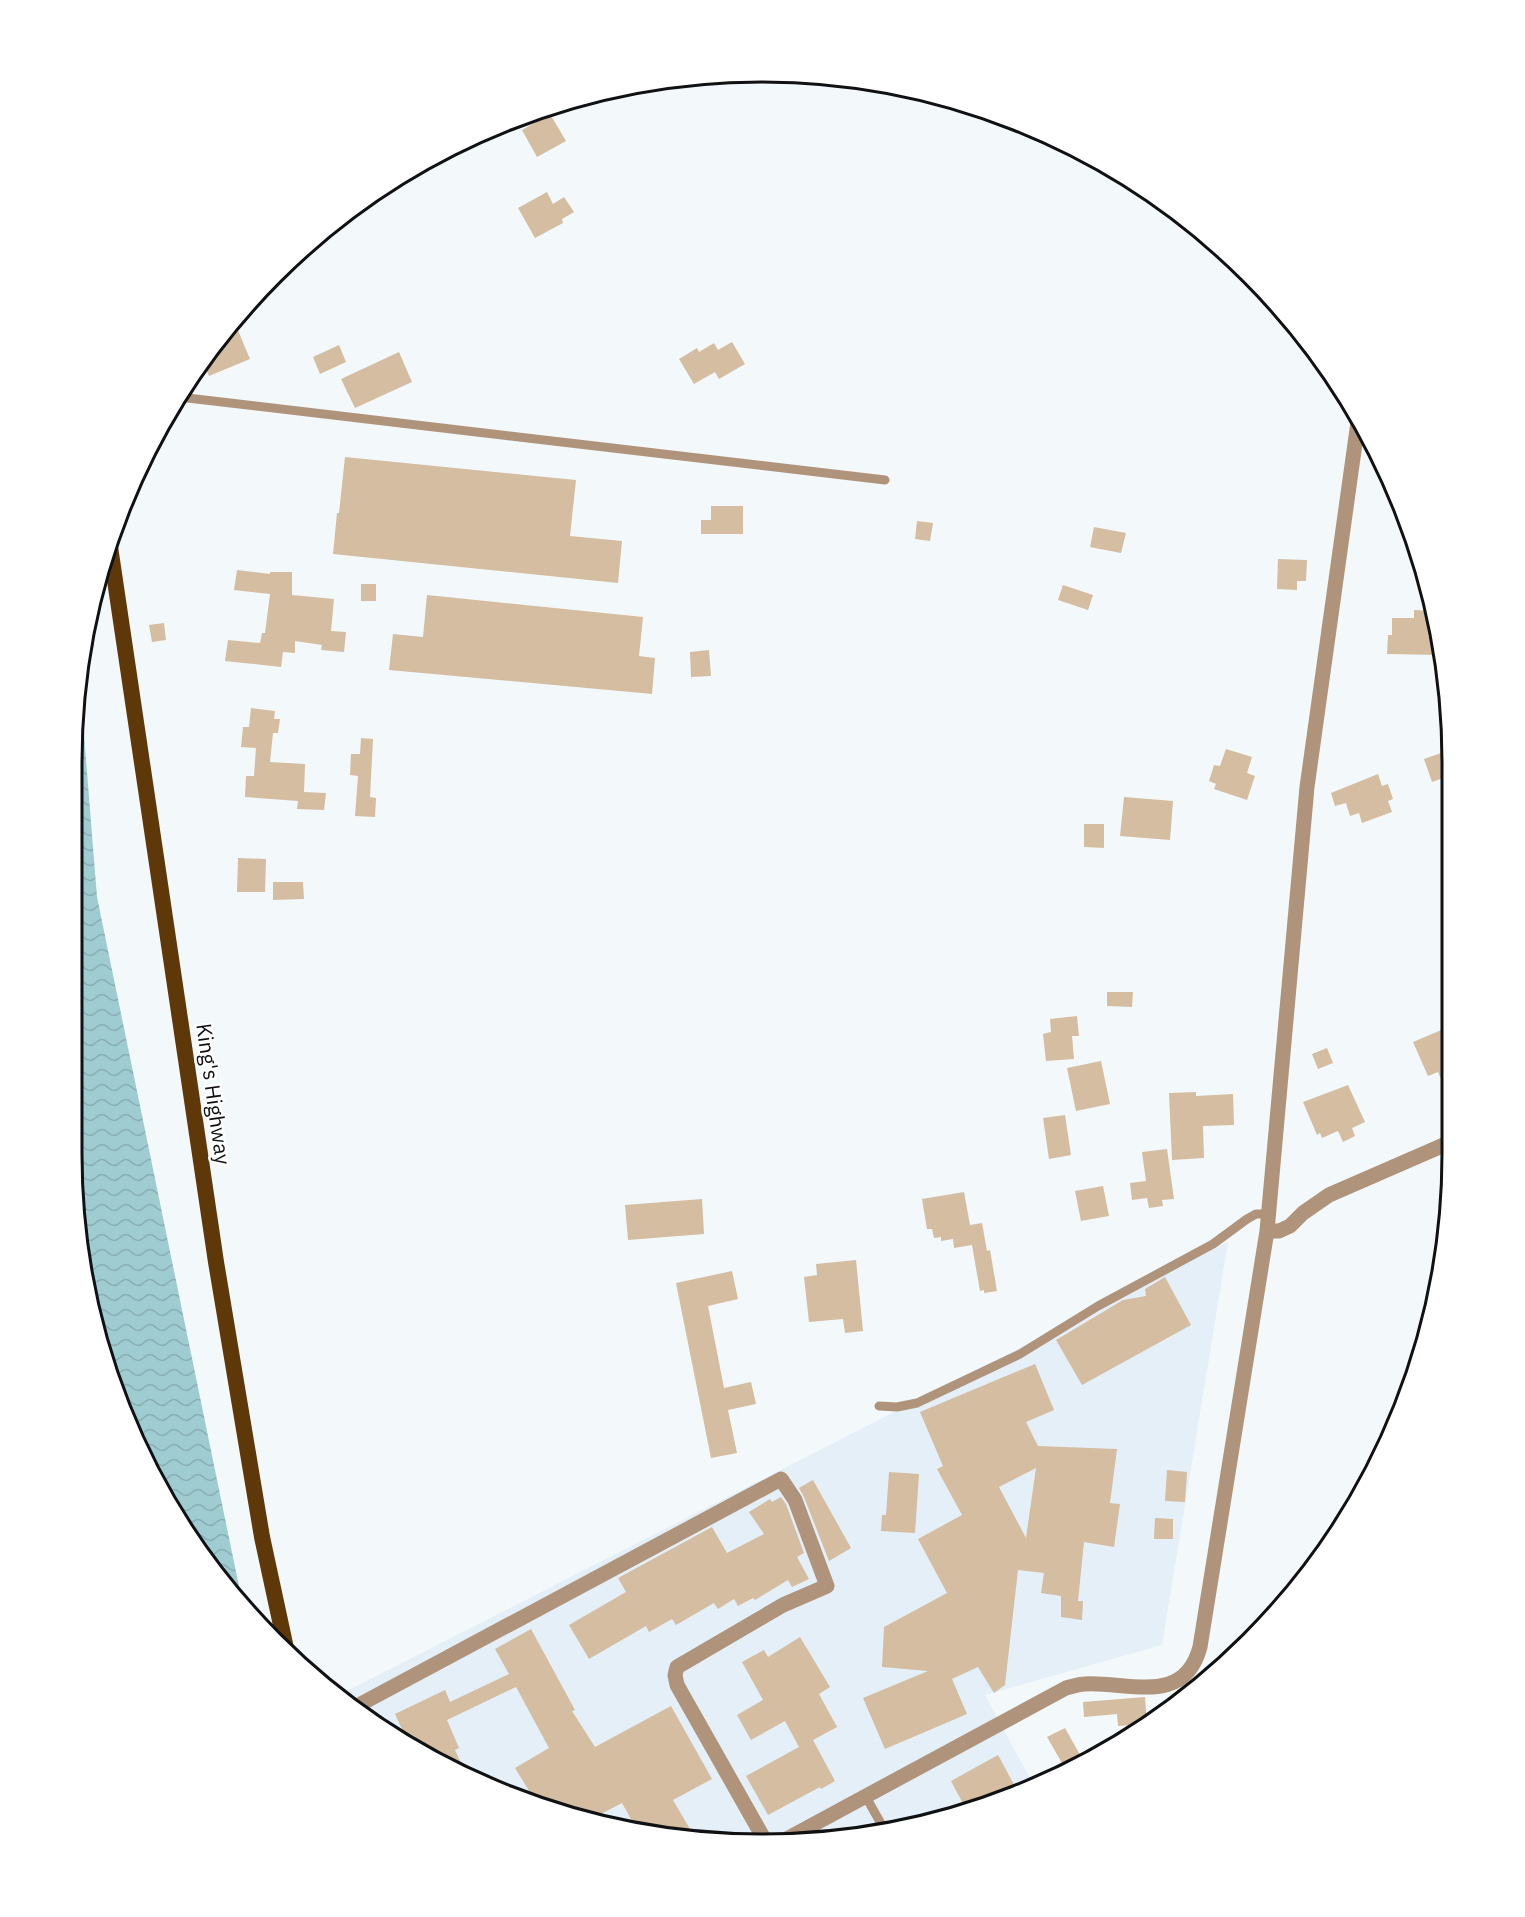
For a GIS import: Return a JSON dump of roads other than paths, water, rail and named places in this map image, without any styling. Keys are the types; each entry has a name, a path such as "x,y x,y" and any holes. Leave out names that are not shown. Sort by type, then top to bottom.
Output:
{"highway":[{"name":"King's Highway","path":"113,565 216,1262 262,1537 283,1636"}],"street":[{"path":"798,1833 1066,1688 1084,1684 1136,1688 1178,1681 1189,1671 1196,1660 1200,1647 1267,1231 1307,787 1357,433"},
{"path":"1267,1231 1279,1231 1290,1226 1303,1213 1329,1195 1442,1146"},
{"path":"363,1704 781,1479 795,1500 827,1586 783,1605 677,1667 675,1675 677,1686 761,1834"}],"lane":[{"path":"189,398 885,480"},
{"path":"879,1406 897,1407 917,1402 1020,1354 1098,1306 1213,1244 1247,1219 1256,1214 1269,1214"},
{"path":"866,1797 881,1824"}],"water":[{"path":"84,729 97,897 239,1589 197,1532 153,1455 134,1415 106,1330 88,1243 82,1154"}]}
